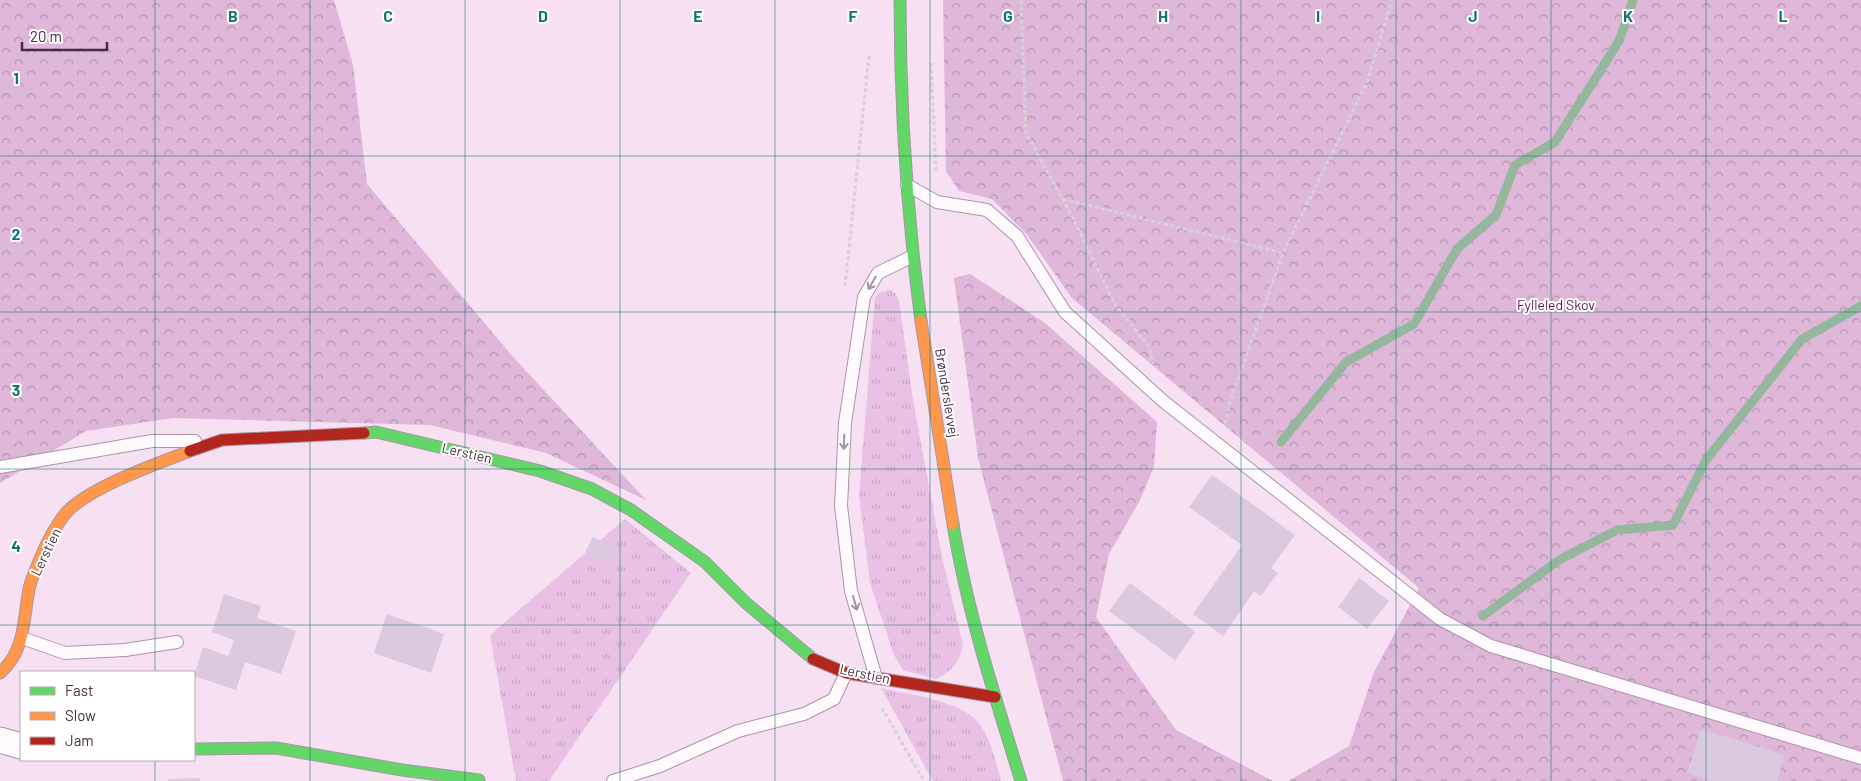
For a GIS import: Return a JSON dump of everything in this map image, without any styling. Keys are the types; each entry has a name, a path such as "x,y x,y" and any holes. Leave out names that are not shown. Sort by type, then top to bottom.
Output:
{"street":[{"name":"Brønderslevvej","path":"900,0 899,57 911,257 932,398 959,557 995,697 1021,781"},
{"name":"Lerstien","path":"0,673 9,664 22,638 30,587 45,546 66,514 92,493 150,466 222,440 376,432 540,471 592,489 631,510 705,562 746,603 814,660 846,673 995,697"},
{"path":"0,740 20,746"},
{"path":"195,749 276,748 402,770 479,780"}],"lane":[{"path":"906,185 937,202 987,210 1018,236 1065,312 1163,401 1440,619 1491,646 1861,758"},
{"path":"876,678 851,590 841,506 845,423 864,297 878,273 911,257"},
{"path":"0,467 152,442 222,440"},
{"path":"22,638 65,653 125,650 177,642"},
{"path":"613,781 660,766 738,731 804,714 834,699 846,673"}],"path":[{"path":"1021,0 1026,133 1063,199 1114,303 1149,347 1163,401"},
{"path":"1220,445 1230,402 1282,253 1367,82 1392,0"},
{"path":"930,57 937,202"},
{"path":"1063,199 1282,253"}],"green space":[{"path":"0,0 334,0 353,65 367,184 514,358 646,500 546,453 430,425 173,418 86,431 0,483"},
{"name":"Fylleled Skov","path":"943,0 1861,0 1861,781 1288,781 1349,746 1374,672 1419,588 1072,298 1027,235 992,199 959,191 946,171"},
{"path":"970,274 1045,323 1157,422 1154,467 1139,502 1109,554 1096,617 1176,730 1273,781 1063,781 978,458 954,278"},
{"path":"890,290 896,294 899,301 913,400 942,557 963,645 954,666 947,673 936,679 903,670 894,655 870,583 859,496 875,297 881,292"},
{"path":"625,519 691,573 549,781 516,781 490,635"},
{"path":"881,688 950,704 973,717 981,726 988,739 1001,781 933,781"}],"building":[{"path":"1212,475 1295,535 1271,568 1278,573 1261,596 1254,591 1223,636 1193,614 1242,545 1189,507"},
{"path":"593,537 619,549 611,565 585,553"},
{"path":"1359,578 1389,601 1367,629 1338,607"},
{"path":"1130,583 1195,632 1175,660 1109,611"},
{"path":"224,594 261,606 257,618 296,631 281,674 245,662 236,690 195,676 203,647 228,656 234,640 212,632"},
{"path":"387,614 444,634 431,673 374,653"},
{"path":"1701,729 1785,755 1777,781 1712,781 1687,773"},
{"path":"200,778 200,781 168,781 168,779"}],"waterway":[{"path":"1281,442 1346,362 1414,324 1457,249 1496,215 1515,165 1555,142 1619,41 1633,0"},
{"path":"1483,616 1559,560 1617,530 1673,525 1706,460 1802,339 1861,306"}],"traffic: fast":[{"path":"900,0 901,81 905,161 921,321"},
{"path":"364,433 376,432 540,471 592,489 631,510 705,562 746,603 813,659"},
{"path":"953,524 974,621 1021,781"},
{"path":"195,749 276,748 402,770 479,780"}],"traffic: slow":[{"path":"921,321 953,524"},
{"path":"0,673 15,655 22,634 31,582 47,542 65,514 75,504 106,486 142,469 190,451"}],"traffic: jam":[{"path":"190,451 222,440 364,433"},
{"path":"813,659 846,673 995,697"}]}
